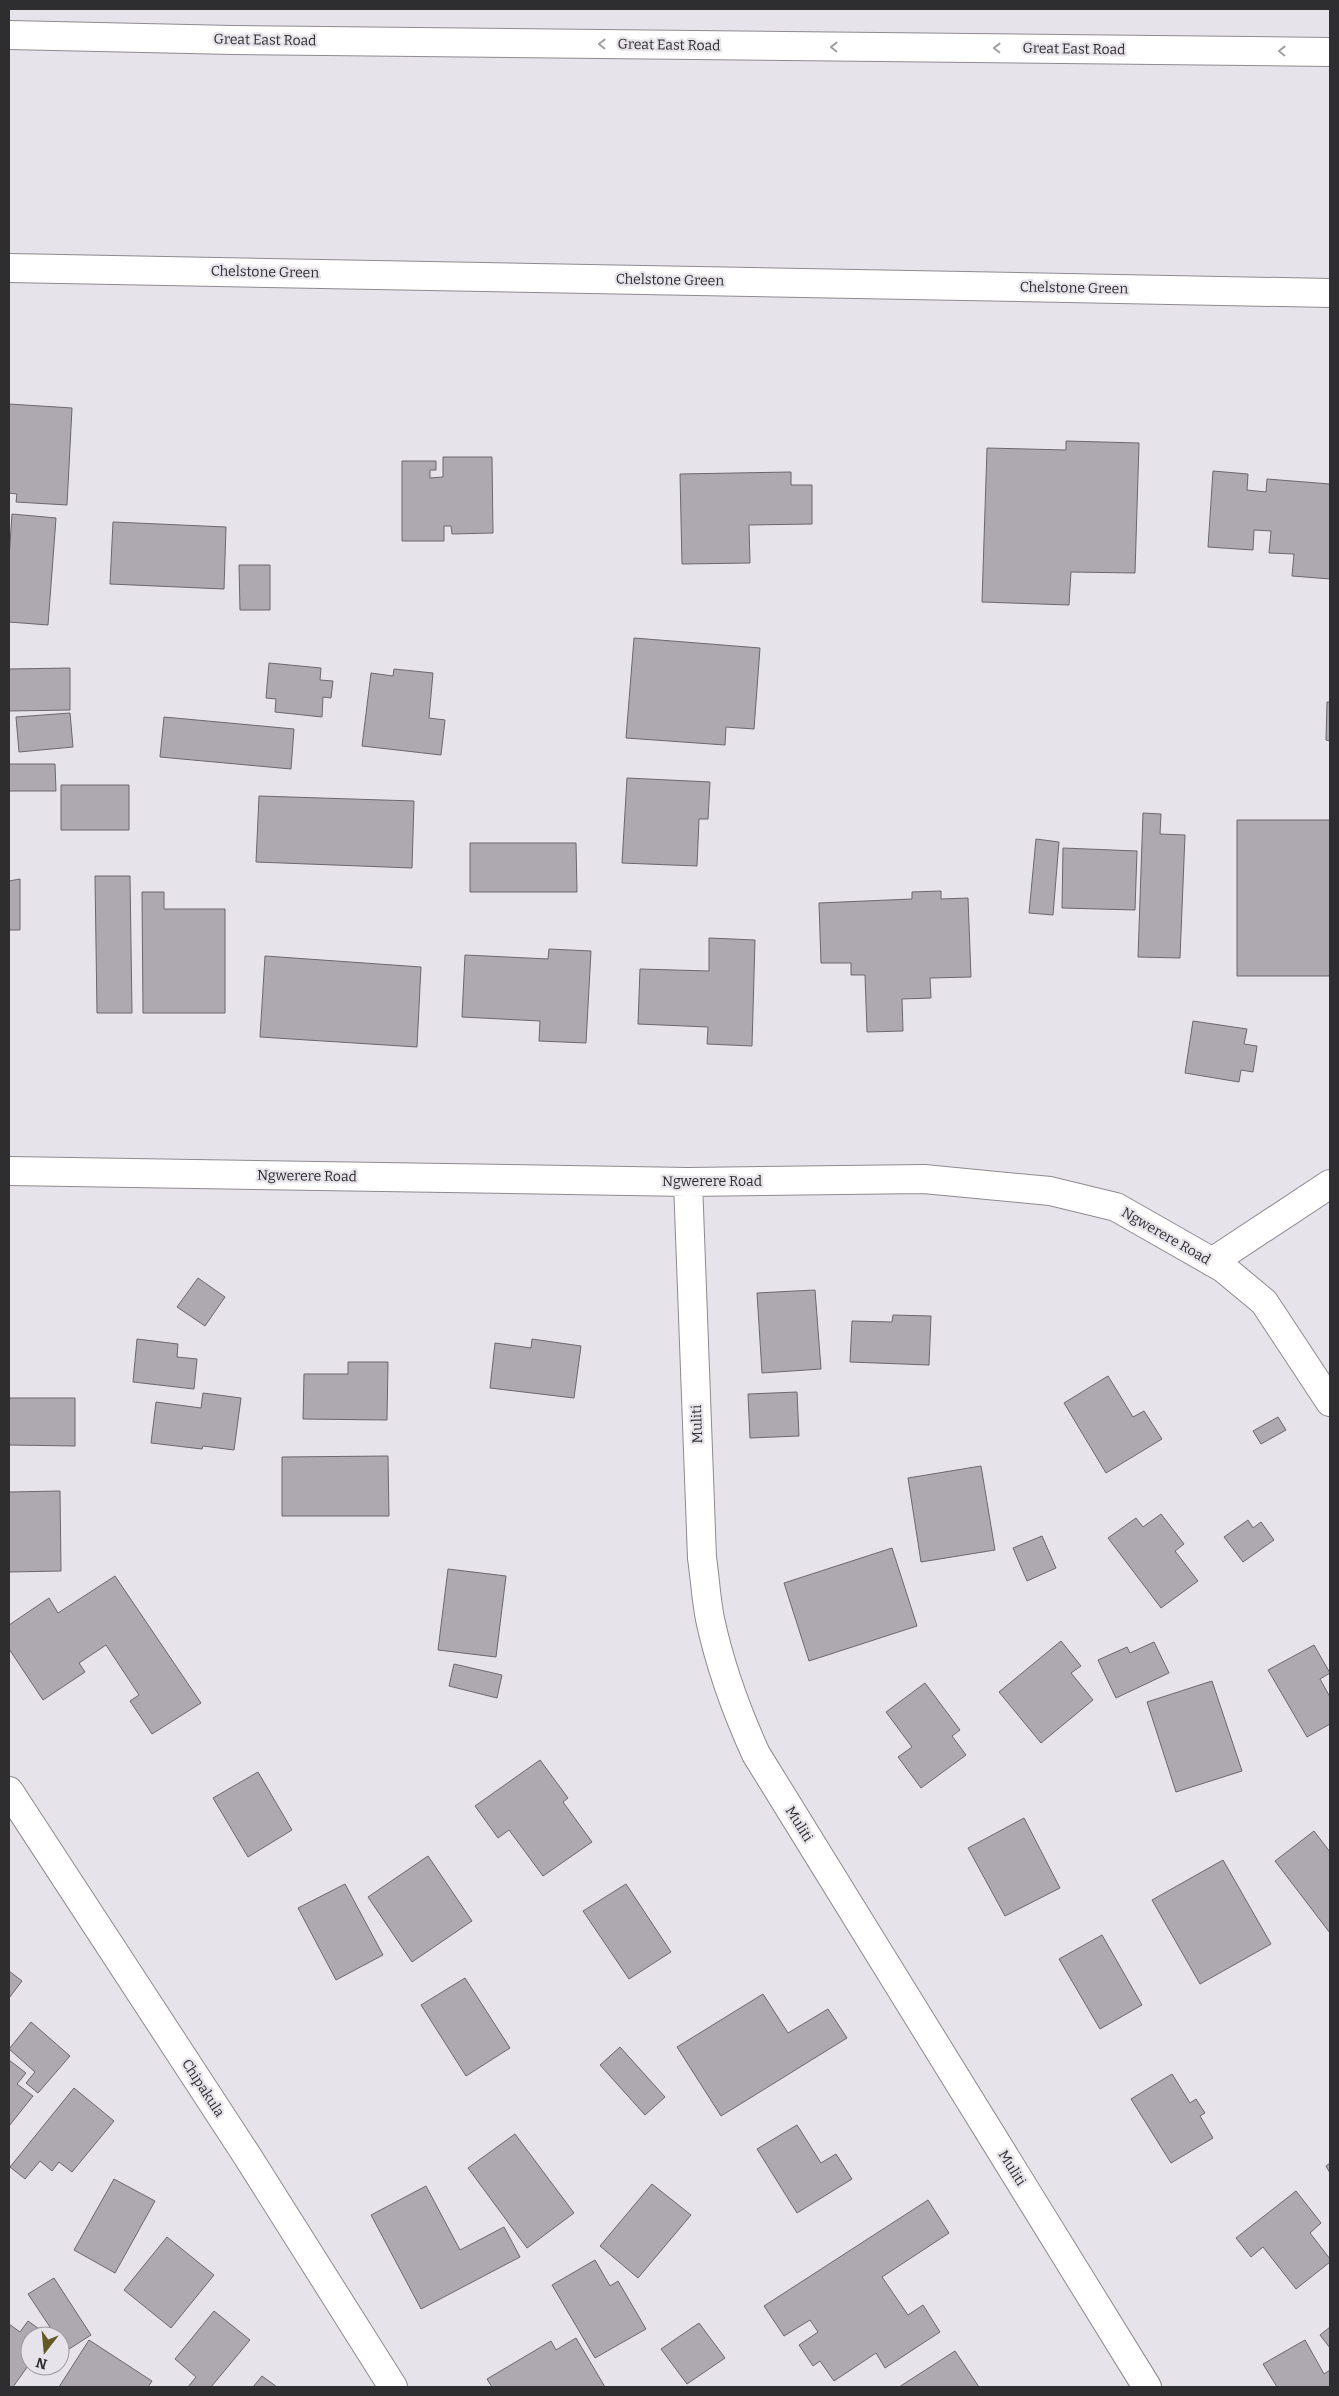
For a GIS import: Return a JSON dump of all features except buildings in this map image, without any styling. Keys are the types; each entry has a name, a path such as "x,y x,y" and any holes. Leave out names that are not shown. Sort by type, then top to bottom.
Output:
{"street":[{"name":"Great East Road","path":"9,35 242,40 1330,52"},
{"name":"Chelstone Green","path":"9,268 1330,293"},
{"name":"Ngwerere Road","path":"9,1171 688,1182 924,1179 1050,1191 1116,1207 1212,1262 1264,1302 1330,1402"},
{"name":"Muliti","path":"688,1182 702,1558 710,1618 724,1674 737,1711 756,1754 1147,2387"},
{"path":"1212,1262 1330,1184"},
{"name":"Chipakula","path":"9,1791 246,2154 393,2387"}]}
